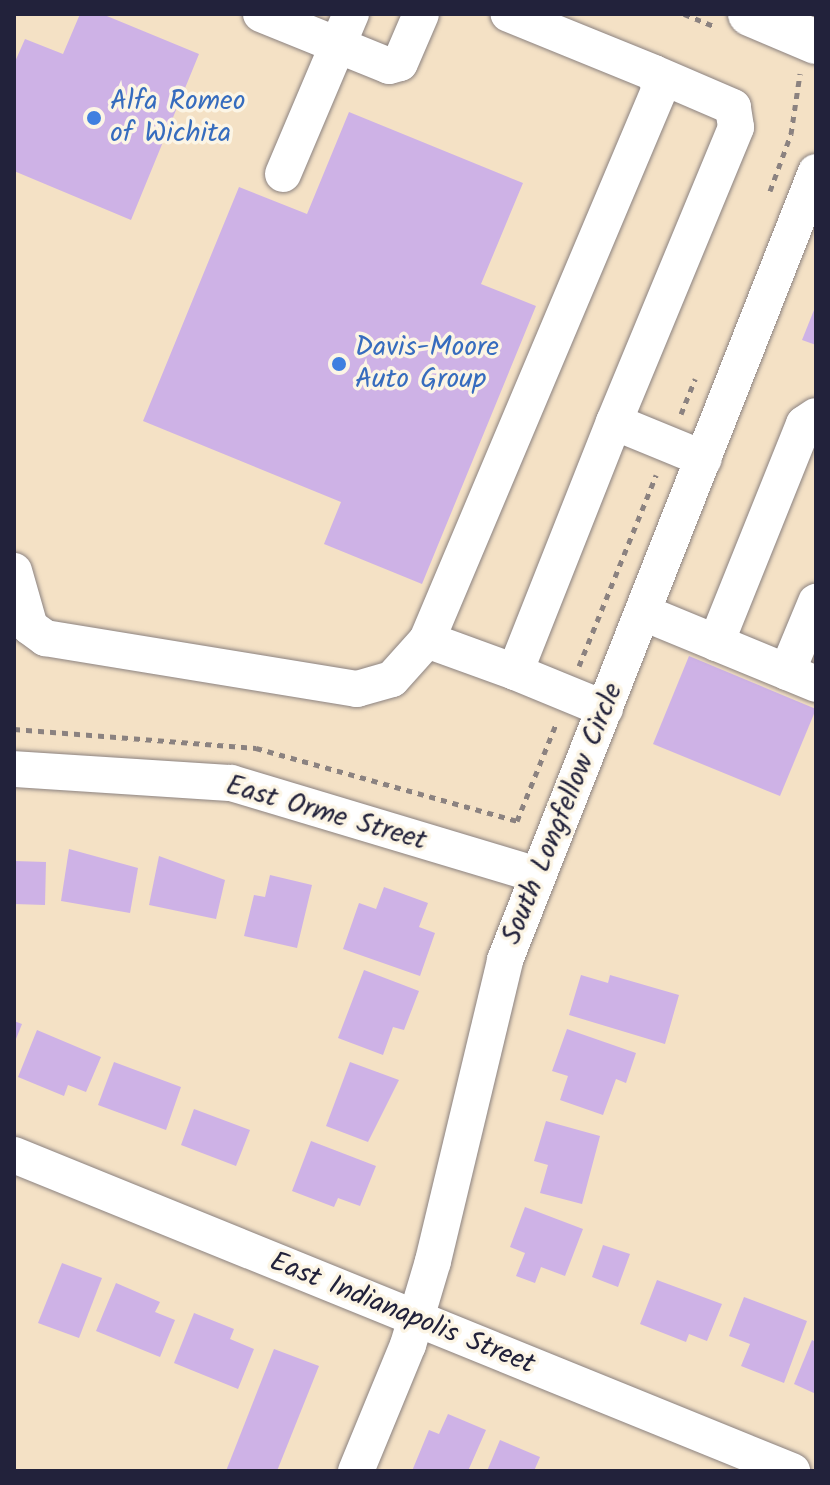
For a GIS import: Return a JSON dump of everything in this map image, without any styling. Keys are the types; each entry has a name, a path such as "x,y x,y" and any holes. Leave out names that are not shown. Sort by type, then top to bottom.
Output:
{"main road":[{"path":"750,14 809,52"}],"street":[{"path":"261,14 344,30 389,66 400,63 421,14"},
{"path":"509,14 733,107 736,127 515,672"},
{"path":"283,174 344,30"},
{"path":"14,571 30,627 45,638 357,689 392,679 427,640 660,88 654,73"},
{"name":"South Longfellow Circle","path":"356,1471 415,1320 505,960 816,172"},
{"path":"716,643 804,424 816,416"},
{"path":"614,422 704,459"},
{"path":"644,613 802,678 816,602"},
{"path":"427,640 605,709"},
{"name":"East Orme Street","path":"14,769 231,783 537,875"},
{"name":"East Indianapolis Street","path":"14,1155 792,1471"}],"path":[{"path":"765,203 791,134 809,52"},
{"path":"14,729 256,748 517,821 698,373"}],"building":[{"name":"Alfa Romeo of Wichita","path":"80,14 102,14 199,54 131,220 14,171 14,64 25,39 63,54"},
{"name":"Davis-Moore Auto Group","path":"349,112 523,183 481,284 536,306 422,584 324,544 341,502 143,421 239,187 307,214"},
{"path":"816,305 816,345 802,340"},
{"path":"689,656 816,709 780,796 653,744"},
{"path":"69,849 138,868 130,913 61,901"},
{"path":"159,856 225,880 216,919 149,905"},
{"path":"14,861 46,862 45,905 14,904"},
{"path":"270,875 312,885 297,948 244,936 254,895 265,897"},
{"path":"384,887 428,903 419,927 435,933 420,976 343,949 359,903 376,909"},
{"path":"364,970 419,991 404,1030 393,1027 383,1055 338,1038"},
{"path":"581,975 608,983 610,975 679,995 665,1044 569,1015"},
{"path":"14,1021 22,1024 14,1044"},
{"path":"567,1029 636,1053 626,1083 616,1079 603,1115 560,1100 568,1076 552,1071"},
{"path":"37,1030 101,1057 86,1092 68,1085 64,1096 18,1077"},
{"path":"114,1062 181,1087 166,1130 98,1105"},
{"path":"350,1062 399,1080 368,1142 326,1126"},
{"path":"194,1109 250,1130 236,1166 181,1145"},
{"path":"546,1121 600,1136 582,1204 540,1193 548,1165 534,1161"},
{"path":"311,1141 376,1166 360,1206 338,1198 334,1207 292,1191"},
{"path":"525,1207 583,1229 565,1276 541,1267 535,1283 516,1276 525,1253 510,1247"},
{"path":"603,1245 630,1254 618,1287 592,1277"},
{"path":"62,1263 102,1278 79,1338 38,1323"},
{"path":"657,1280 722,1304 707,1341 689,1334 686,1342 640,1324"},
{"path":"116,1283 160,1302 155,1312 175,1320 160,1357 96,1331"},
{"path":"744,1297 807,1321 784,1383 741,1366 750,1344 729,1336"},
{"path":"194,1313 234,1329 230,1339 254,1349 238,1389 174,1363"},
{"path":"812,1340 816,1342 816,1394 794,1384"},
{"path":"274,1349 319,1366 277,1471 226,1471"},
{"path":"448,1414 486,1430 468,1471 412,1471 429,1430 439,1434"},
{"path":"500,1440 540,1457 534,1471 487,1471"}],"place":[{"name":"Alfa Romeo of Wichita","path":"94,118"},
{"name":"Davis-Moore Auto Group","path":"339,364"}]}
